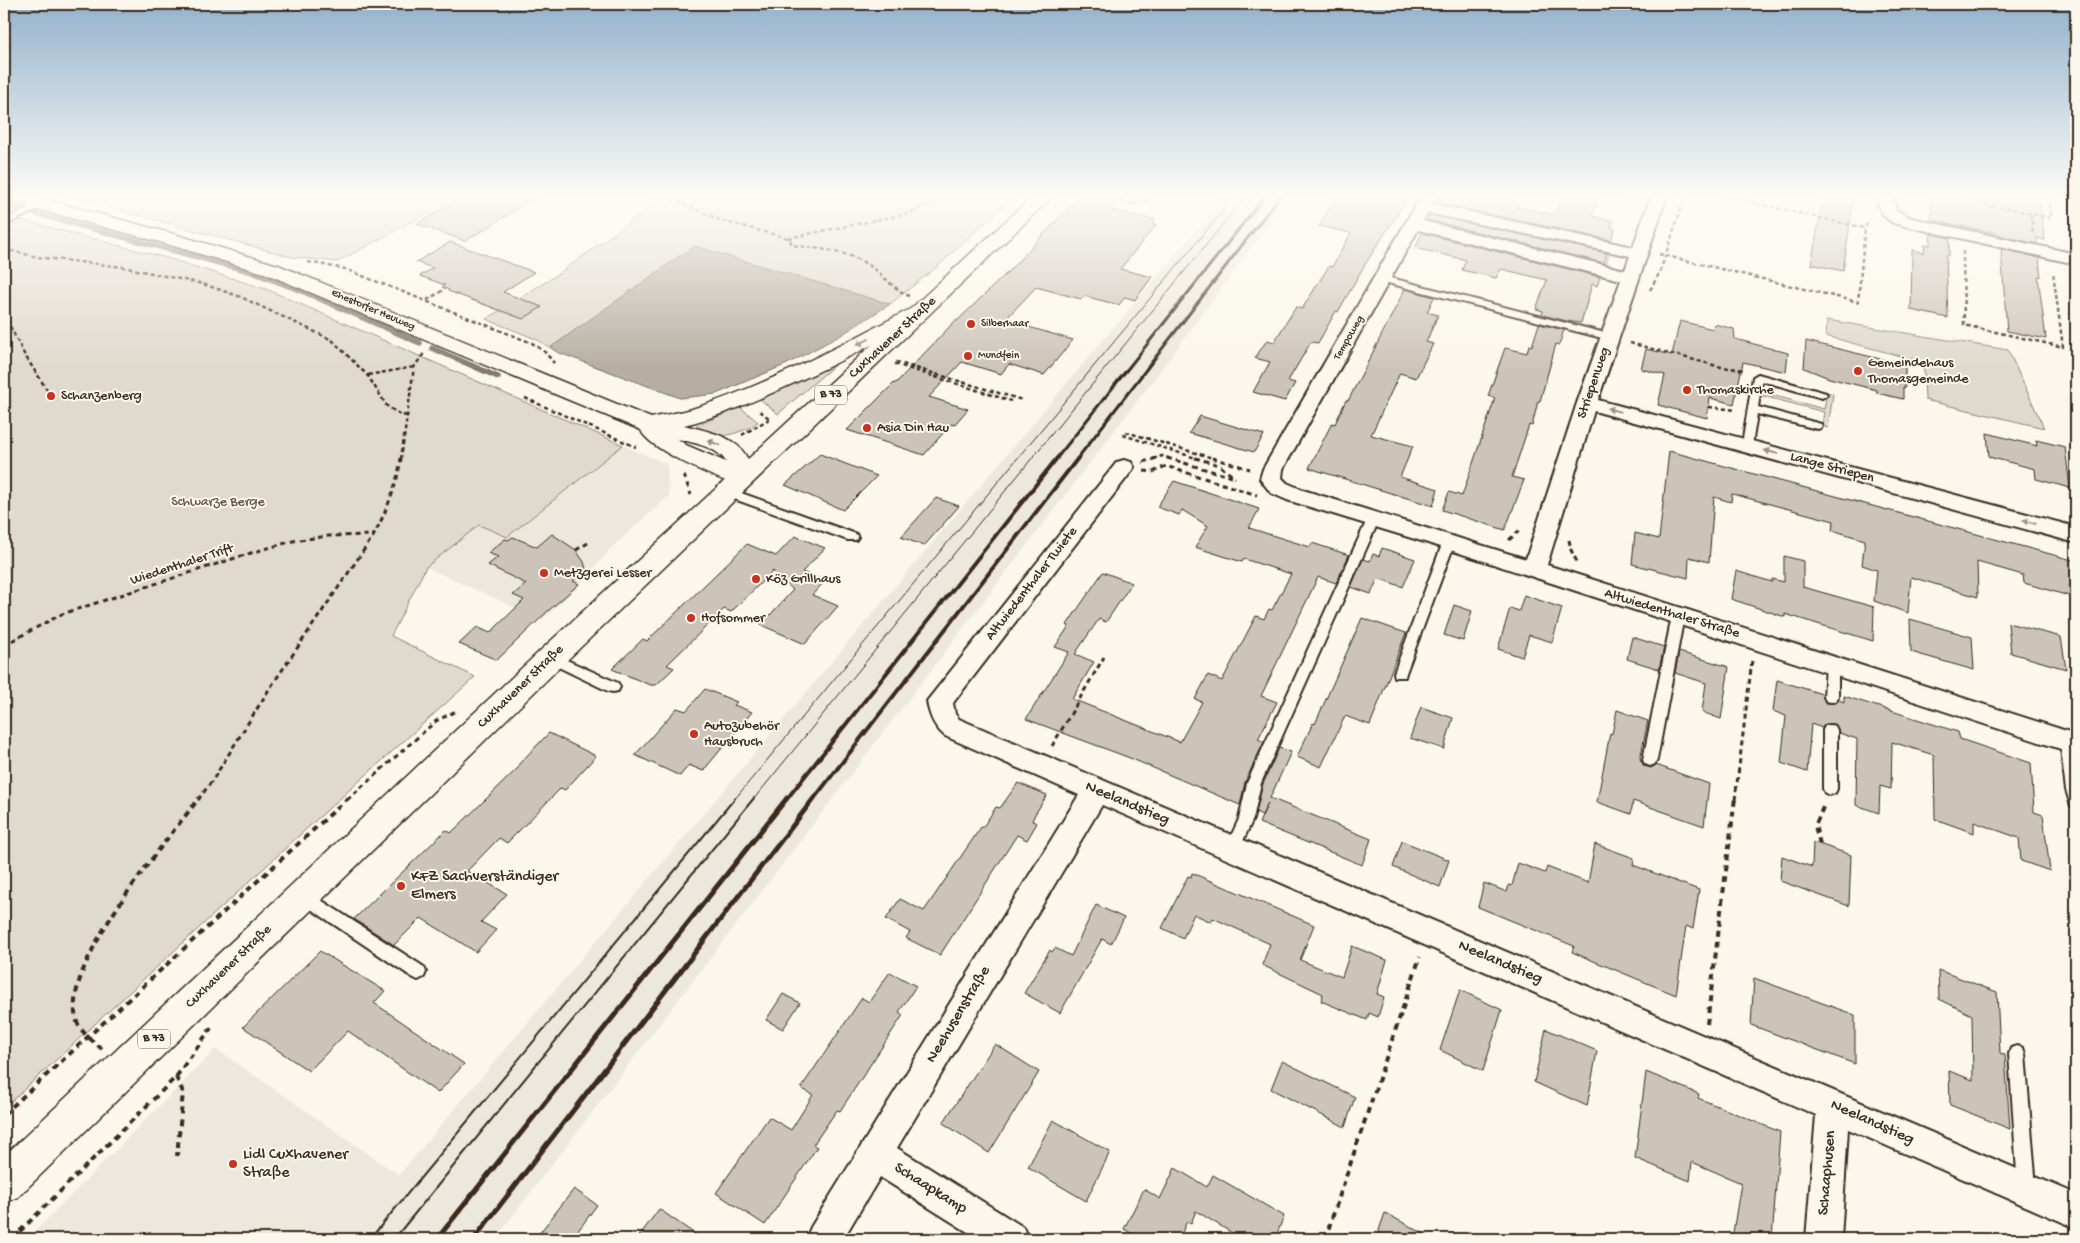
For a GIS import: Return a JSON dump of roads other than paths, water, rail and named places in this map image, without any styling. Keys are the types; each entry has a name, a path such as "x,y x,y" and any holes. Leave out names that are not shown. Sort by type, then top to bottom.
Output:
{"main road":[{"name":"Ehestorfer Heuweg","path":"222,254 263,266 432,349 642,423 678,450 734,485"},
{"name":"Cuxhavener Straße","path":"4,1183 697,519 982,254"},
{"path":"642,423 674,421 708,413 796,374 926,307"}],"street":[{"name":"Tempoweg","path":"1272,475 1397,254"},
{"path":"1536,254 1631,277"},
{"name":"Striepenweg","path":"1534,570 1587,403 1638,254"},
{"path":"2052,254 2076,259"},
{"name":"Lange Striepen","path":"1587,403 2076,535"},
{"name":"Altwiedenthaler Twiete","path":"940,701 1124,467"},
{"name":"Altwiedenthaler Straße","path":"1272,475 1276,486 1288,493 1449,542 2072,742"},
{"name":"Neelandstieg","path":"940,701 940,711 944,722 954,729 1834,1106 2027,1192 2076,1211"},
{"name":"Neehusenstraße","path":"823,1239 1096,791"},
{"name":"Schaaphusen","path":"1823,1239 1834,1106"},
{"name":"Schaapkamp","path":"875,1154 1011,1239"}],"lane":[{"path":"1384,279 1610,337"},
{"path":"1747,445 1758,377 1822,395"},
{"path":"1752,409 1817,426"},
{"path":"734,485 852,537"},
{"path":"1232,849 1246,819 1254,783 1373,520"},
{"path":"1400,673 1449,542"},
{"path":"1650,760 1678,616"},
{"path":"551,658 613,688"},
{"path":"1831,697 1832,665"},
{"path":"1830,730 1830,789"},
{"path":"2072,742 2076,802"},
{"path":"304,896 418,972"},
{"path":"2017,1054 2027,1192"}],"waterway":[{"path":"186,254 249,271 302,291 420,343"},
{"path":"432,348 498,377"}],"tram line":[{"path":"734,800 1187,254"},
{"path":"753,800 1199,254"},
{"path":"370,1239 735,798"},
{"path":"394,1239 754,798"}],"railway":[{"path":"1056,459 1219,254"},
{"path":"1077,459 1235,254"},
{"path":"786,800 1057,458"},
{"path":"813,800 1078,458"},
{"path":"437,1239 787,798"},
{"path":"474,1239 814,798"}],"place":[{"name":"Silberhaar","path":"971,324"},
{"name":"Mundfein","path":"968,356"},
{"name":"Gemeindehaus Thomasgemeinde","path":"1858,371"},
{"name":"Thomaskirche","path":"1687,390"},
{"name":"Schanzenberg","path":"51,396"},
{"name":"Asia Din Hau","path":"867,428"},
{"name":"Metzgerei Lesser","path":"544,573"},
{"name":"Köz Grillhaus","path":"756,579"},
{"name":"Hofsommer","path":"691,618"},
{"name":"Autozubehör Hausbruch","path":"694,734"},
{"name":"KFZ Sachverständiger Elmers","path":"401,886"},
{"name":"Lidl Cuxhavener Straße","path":"233,1164"}],"park label":[{"name":"Schwarze Berge","path":"218,502"}]}
